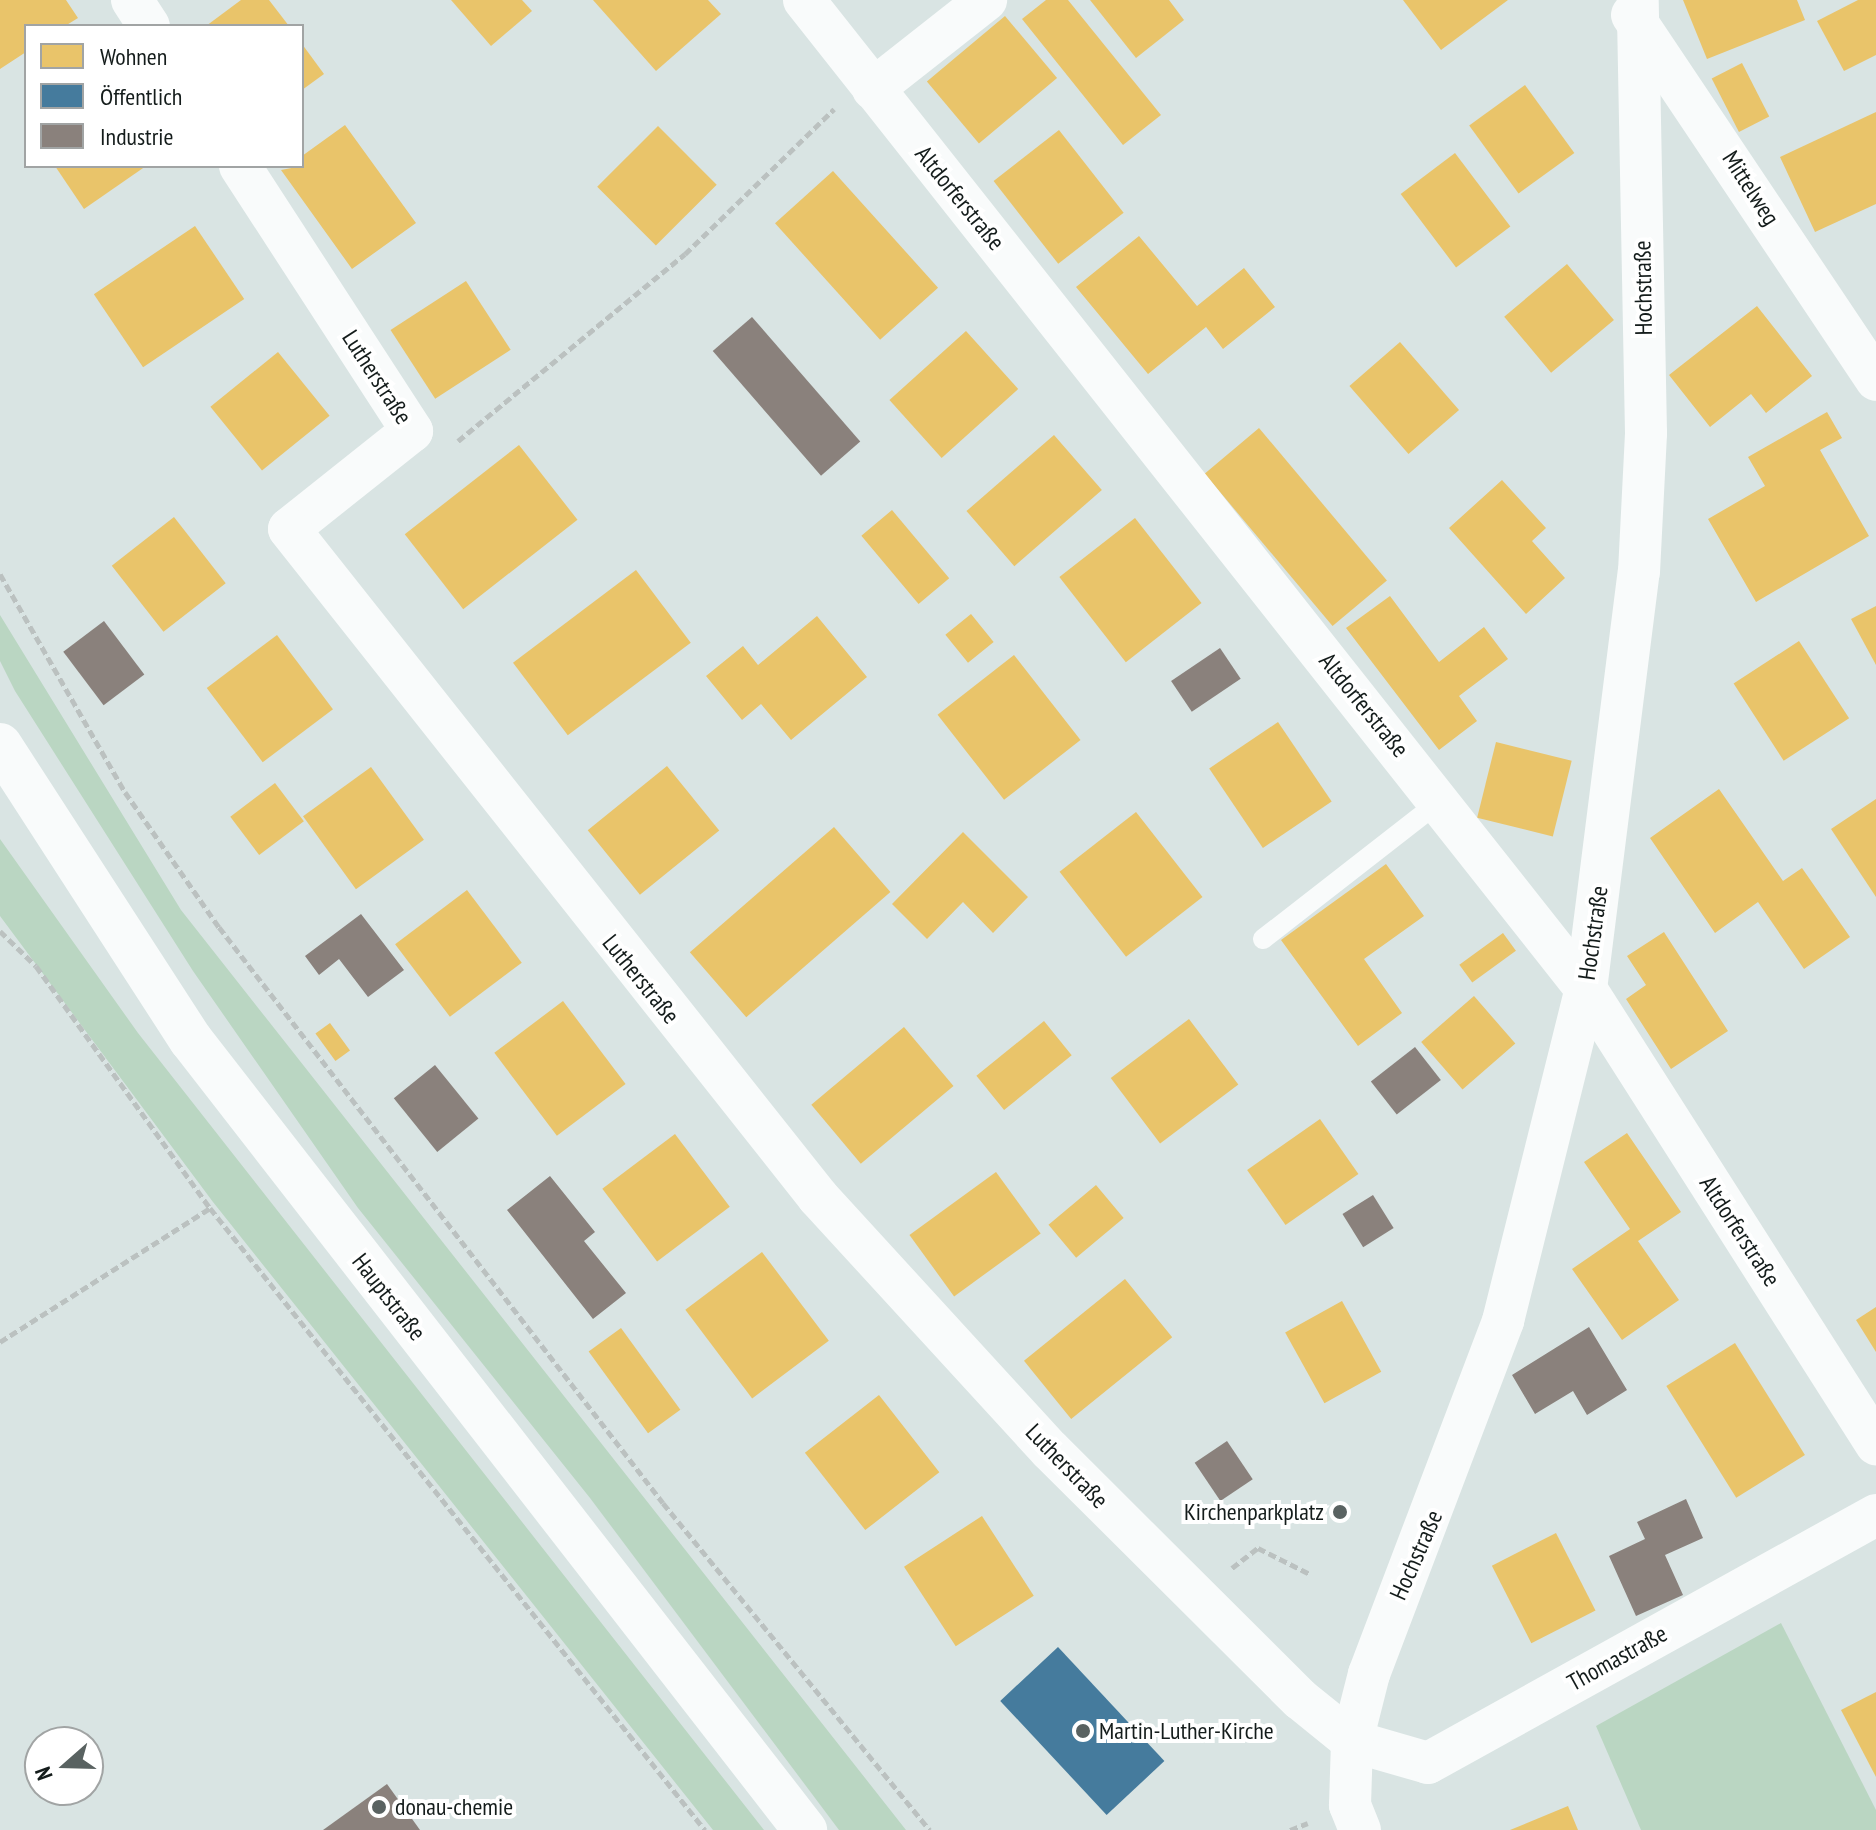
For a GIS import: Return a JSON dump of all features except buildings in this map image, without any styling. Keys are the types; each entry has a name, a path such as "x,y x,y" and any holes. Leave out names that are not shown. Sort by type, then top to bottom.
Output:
{"main road":[{"name":"Hauptstraße","path":"0,745 191,1040 805,1830"}],"street":[{"path":"132,0 148,24"},
{"name":"Altdorferstraße","path":"804,0 1586,989 1876,1444"},
{"path":"869,84 986,0"},
{"name":"Mittelweg","path":"1632,7 1876,380"},
{"name":"Hochstraße","path":"1360,1830 1350,1805 1352,1741 1384,1630 1443,1492 1503,1321 1586,989 1639,572 1646,433 1632,7"},
{"name":"Lutherstraße","path":"241,168 412,431 289,529 818,1197 1194,1597 1352,1741"},
{"name":"Thomastraße","path":"1352,1741 1428,1763 1876,1515"}],"lane":[{"path":"1263,939 1440,801"}],"path":[{"path":"412,431 434,462 685,254 869,84"},
{"path":"0,574 100,752 219,927 663,1503 930,1830"},
{"path":"0,931 36,966 210,1208 705,1830"},
{"path":"0,1342 210,1208"},
{"path":"1194,1597 1258,1548 1310,1574"}],"green space":[{"path":"0,615 181,910 906,1830 839,1830 590,1498 358,1208 193,971 15,691 0,661"},
{"path":"0,839 138,1033 764,1830 713,1830 213,1202 0,916"},
{"path":"1781,1623 1876,1810 1876,1830 1641,1830 1596,1726"}],"place":[{"name":"Kirchenparkplatz","path":"1340,1512"},
{"name":"Martin-Luther-Kirche","path":"1083,1731"},
{"name":"donau-chemie","path":"379,1807"}]}
